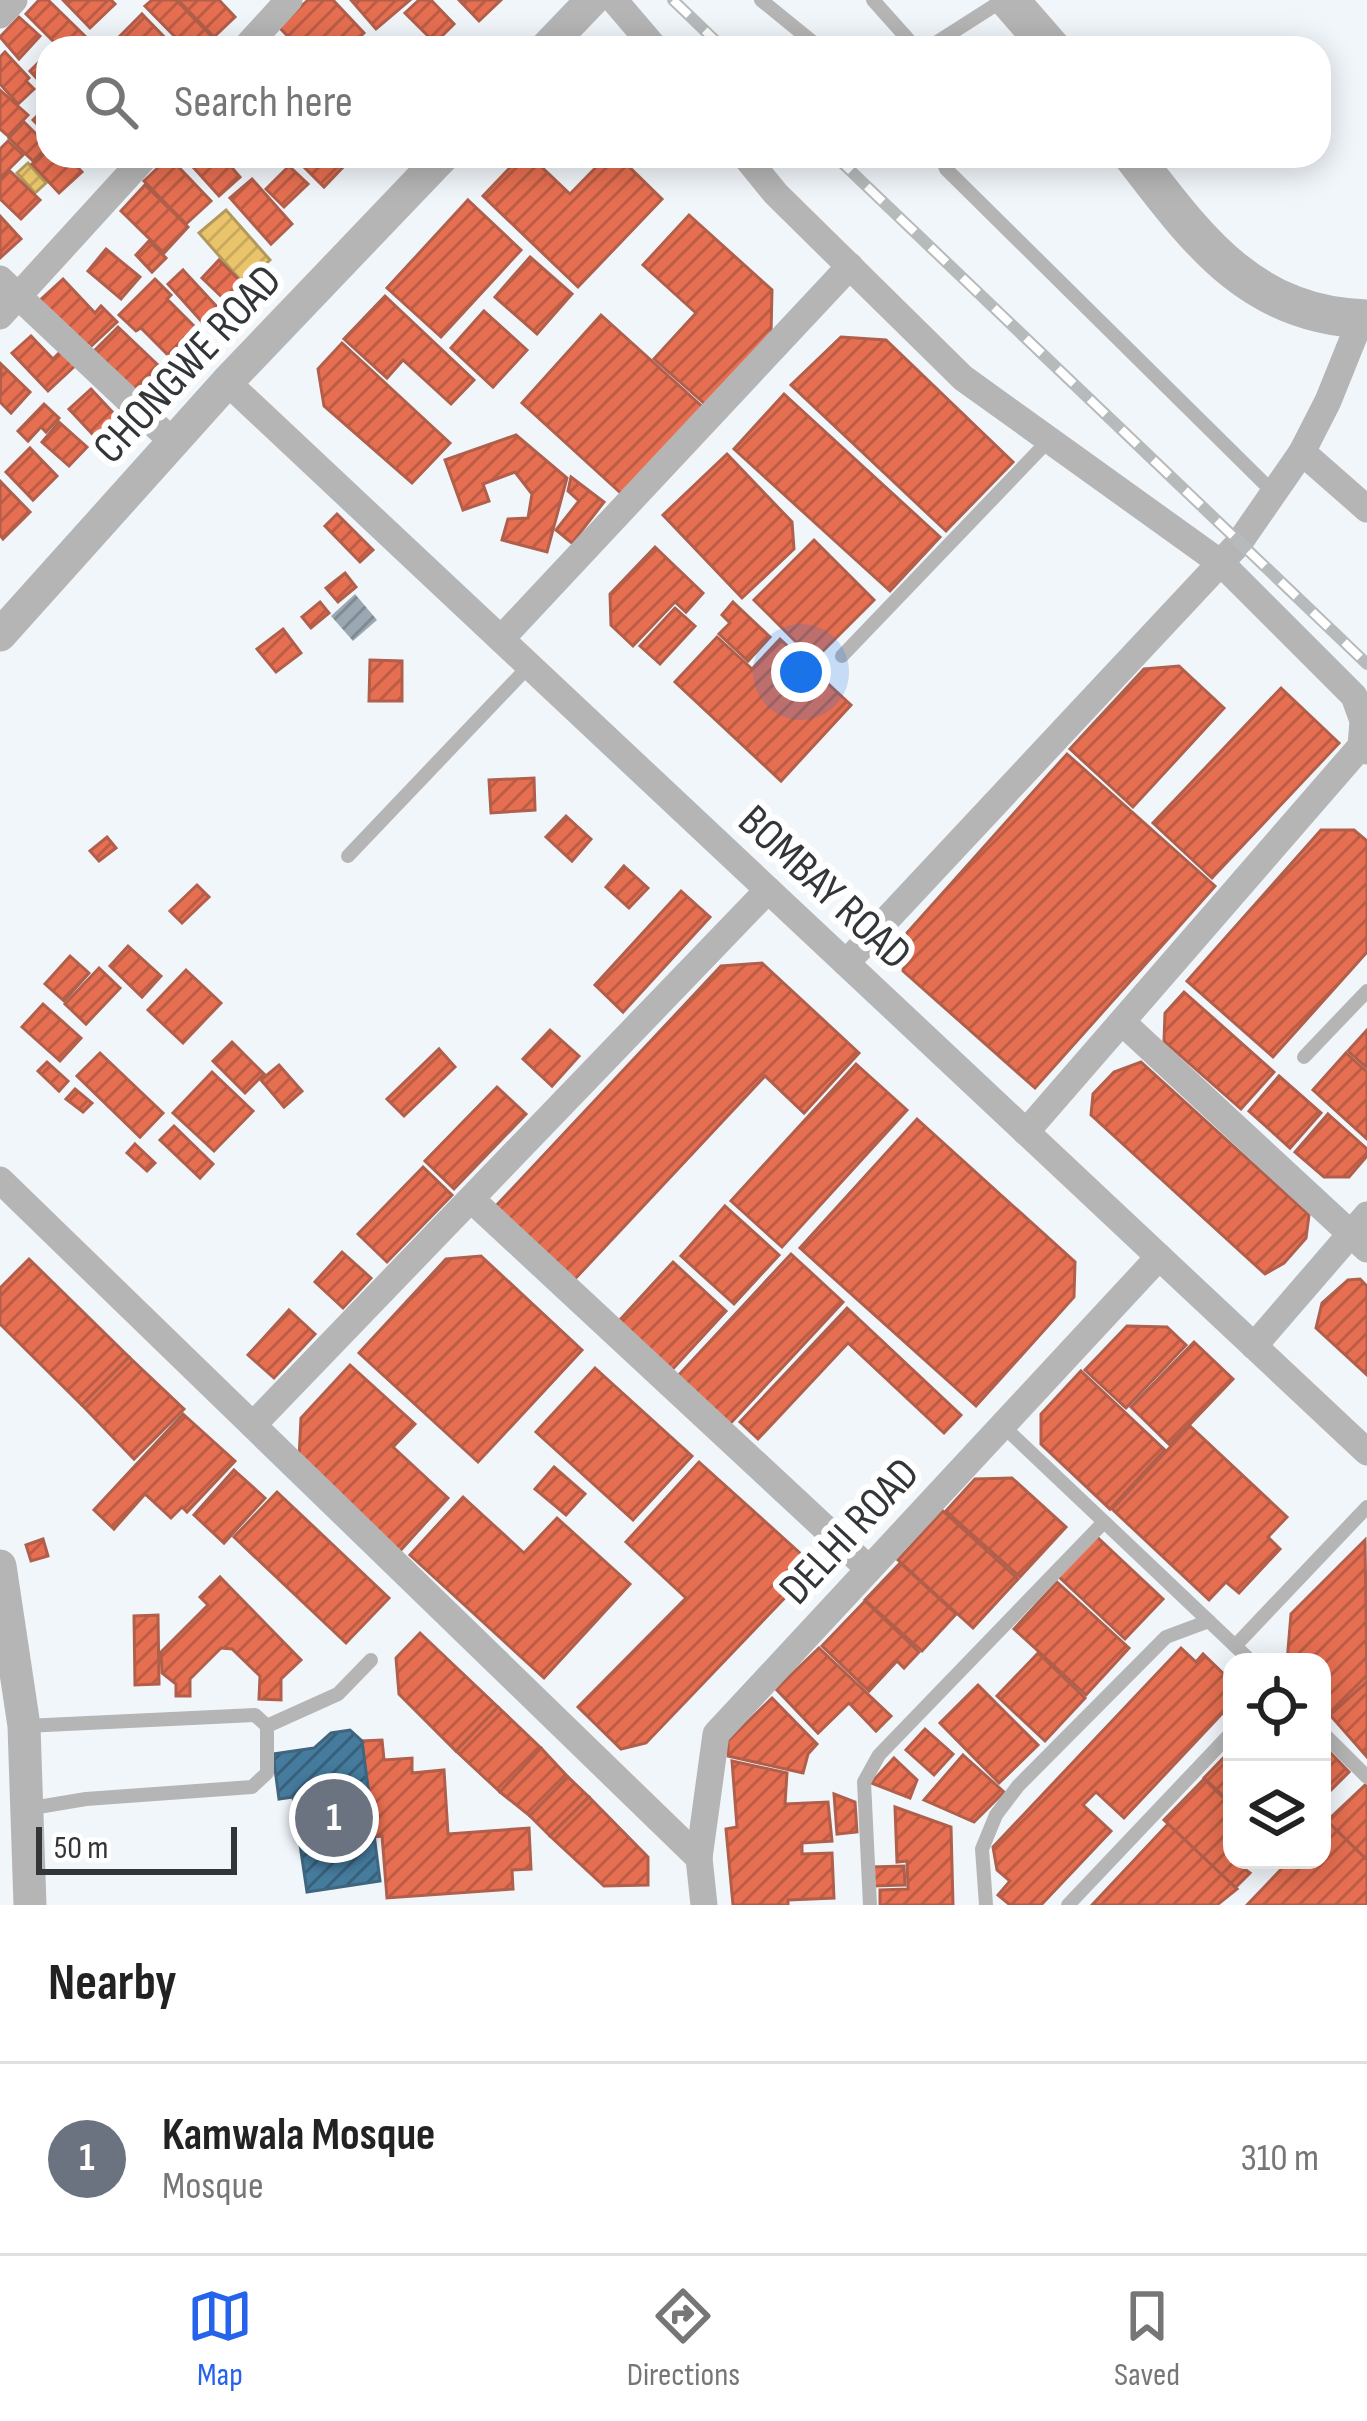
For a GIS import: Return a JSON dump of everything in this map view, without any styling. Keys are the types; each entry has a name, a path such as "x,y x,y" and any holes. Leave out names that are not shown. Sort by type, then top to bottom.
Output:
{"main road":[{"path":"999,4 1037,36"},
{"path":"1142,168 1187,226 1243,280 1284,302 1364,319"}],"street":[{"path":"0,15 14,0"},
{"path":"256,36 289,0"},
{"path":"558,36 592,0"},
{"path":"614,0 645,36"},
{"path":"134,168 6,297 173,442"},
{"name":"CHONGWE ROAD","path":"0,635 227,382 432,168"},
{"path":"755,168 963,378 1222,564 1354,696 1363,721 1364,748 1026,1132"},
{"path":"501,639 850,266"},
{"path":"846,963 1222,564 1302,452 1364,319"},
{"name":"BOMBAY ROAD","path":"227,382 1367,1452"},
{"path":"1302,452 1367,509"},
{"path":"253,1425 768,890"},
{"path":"1122,1022 1362,1232 1254,1346"},
{"path":"0,1180 699,1858"},
{"path":"471,1199 869,1569"},
{"name":"DELHI ROAD","path":"704,1905 699,1858 716,1734 1160,1257"},
{"path":"0,1565 24,1726 13,1771 26,1808 30,1905"}],"lane":[{"path":"761,0 805,36"},
{"path":"873,0 904,36"},
{"path":"972,0 999,4"},
{"path":"947,36 999,4"},
{"path":"946,168 1273,491"},
{"path":"842,656 1049,440"},
{"path":"348,856 530,666"},
{"path":"1304,1057 1367,991"},
{"path":"1002,1425 1242,1653"},
{"path":"1235,1646 1367,1507"},
{"path":"870,1905 864,1782 879,1755 1105,1522"},
{"path":"986,1905 982,1849 996,1815 1018,1786 1166,1637 1209,1621"},
{"path":"267,1726 338,1694 371,1660"},
{"path":"24,1726 255,1715 267,1726 267,1773 251,1787 26,1808"},
{"path":"1068,1905 1223,1741"},
{"path":"1331,1741 1367,1777"}],"building: Homes":[{"path":"28,163 46,183 35,193 17,173"},
{"path":"226,210 270,260 244,284 199,233"}],"building: Shops":[{"path":"39,0 48,0 85,36 48,36 26,14"},
{"path":"63,0 111,0 115,4 90,28"},
{"path":"152,0 176,0 211,36 174,36 145,6"},
{"path":"178,0 219,0 235,17 213,36"},
{"path":"308,0 333,0 364,33 288,36 279,27"},
{"path":"351,0 410,0 376,29"},
{"path":"419,0 431,0 454,24 442,36 428,36 405,13"},
{"path":"459,0 501,0 479,21"},
{"path":"142,14 163,36 120,36"},
{"path":"19,17 40,36 19,59 0,37"},
{"path":"5,52 34,89 18,104 0,84 0,57"},
{"path":"0,90 28,115 8,136 0,129"},
{"path":"24,122 36,134 36,158 33,161 9,138"},
{"path":"8,141 23,155 0,178 0,149"},
{"path":"36,160 36,168 78,168 82,172 59,193 32,164"},
{"path":"158,168 180,168 211,201 186,224 144,181"},
{"path":"194,168 232,168 240,177 219,196"},
{"path":"287,168 308,184 284,207 266,189"},
{"path":"305,168 342,168 324,187"},
{"path":"510,168 543,168 570,194 595,168 630,168 662,199 578,287 483,196"},
{"path":"10,171 40,200 21,219 0,199 0,181"},
{"path":"252,179 292,224 271,244 230,198"},
{"path":"145,185 188,227 164,253 121,211"},
{"path":"468,200 521,250 441,337 387,288"},
{"path":"689,215 772,290 771,334 706,405 654,359 696,313 643,265"},
{"path":"0,216 21,239 0,258"},
{"path":"149,241 166,258 152,272 136,255"},
{"path":"106,249 140,277 121,299 88,271"},
{"path":"530,257 572,294 537,334 495,297"},
{"path":"219,260 245,286 228,303 202,278"},
{"path":"183,270 218,308 202,322 168,284"},
{"path":"63,279 95,313 101,306 117,322 85,352 38,302"},
{"path":"155,279 195,327 168,355 141,328 136,331 119,315"},
{"path":"385,296 474,380 451,404 403,360 387,378 344,339"},
{"path":"484,311 527,350 493,387 451,348"},
{"path":"601,315 705,409 625,497 522,403"},
{"path":"118,327 159,366 135,391 94,351"},
{"path":"31,336 53,359 63,349 77,364 48,391 12,353"},
{"path":"841,337 886,340 1013,462 946,531 791,385"},
{"path":"342,343 450,443 412,483 324,406 318,369"},
{"path":"1,364 30,392 11,413 0,402"},
{"path":"91,389 117,417 95,437 69,409"},
{"path":"784,394 940,537 890,591 734,449"},
{"path":"44,404 59,418 28,441 18,431"},
{"path":"59,422 87,447 69,466 42,442"},
{"path":"516,435 567,478 547,552 502,540 508,519 528,518 532,494 515,472 483,484 489,501 463,510 445,460"},
{"path":"30,448 57,476 33,500 6,472"},
{"path":"727,454 792,522 794,549 742,598 663,515"},
{"path":"571,477 604,502 572,543 556,530 579,501 568,491"},
{"path":"0,481 30,512 3,539 0,535"},
{"path":"337,514 373,550 360,562 325,526"},
{"path":"814,540 874,600 814,660 754,600"},
{"path":"655,547 703,593 686,612 675,602 633,646 611,625 610,594"},
{"path":"345,573 356,587 338,602 326,588"},
{"path":"320,602 329,613 311,628 302,617"},
{"path":"733,602 770,637 748,661 719,634 730,623 722,615"},
{"path":"675,608 695,626 660,664 640,646"},
{"path":"283,629 301,653 276,672 257,649"},
{"path":"717,637 752,669 780,639 851,705 781,781 675,682"},
{"path":"370,660 402,661 402,701 369,701"},
{"path":"1179,666 1224,708 1133,807 1070,749 1144,669"},
{"path":"1281,688 1339,743 1212,878 1153,823"},
{"path":"1067,754 1215,886 1035,1088 903,971 907,933"},
{"path":"534,778 535,810 491,813 489,780"},
{"path":"566,816 591,839 572,861 546,837"},
{"path":"1321,830 1354,830 1367,841 1367,952 1273,1057 1187,981"},
{"path":"107,837 116,848 99,861 90,851"},
{"path":"624,866 648,888 629,908 606,887"},
{"path":"197,885 209,897 182,923 170,911"},
{"path":"681,891 710,917 623,1012 595,985"},
{"path":"128,946 161,976 142,997 110,966"},
{"path":"70,956 89,973 64,1001 45,984"},
{"path":"762,963 859,1053 804,1113 765,1076 574,1280 495,1207 721,966"},
{"path":"99,968 120,988 86,1024 65,1004"},
{"path":"186,970 221,1003 183,1043 148,1010"},
{"path":"1184,992 1274,1072 1241,1109 1164,1041 1165,1013"},
{"path":"43,1004 81,1038 60,1061 22,1027"},
{"path":"550,1030 579,1056 552,1086 523,1059"},
{"path":"1367,1030 1367,1068 1348,1051"},
{"path":"232,1042 264,1074 245,1093 213,1061"},
{"path":"439,1049 455,1067 404,1116 387,1099"},
{"path":"100,1053 163,1113 140,1137 77,1076"},
{"path":"1346,1053 1367,1072 1367,1139 1313,1090"},
{"path":"47,1062 68,1081 59,1091 38,1071"},
{"path":"1141,1062 1309,1215 1306,1238 1284,1263 1265,1274 1091,1115 1093,1094 1114,1072"},
{"path":"856,1064 907,1110 782,1247 731,1201"},
{"path":"279,1065 302,1091 284,1107 261,1080"},
{"path":"212,1072 253,1111 214,1151 173,1113"},
{"path":"1279,1076 1321,1113 1290,1148 1249,1111"},
{"path":"497,1087 526,1114 454,1189 425,1161"},
{"path":"75,1089 92,1103 83,1112 66,1099"},
{"path":"1328,1114 1367,1149 1367,1156 1349,1177 1324,1177 1295,1152"},
{"path":"917,1119 1075,1262 1074,1297 976,1406 800,1248"},
{"path":"174,1126 213,1164 200,1178 160,1140"},
{"path":"135,1144 155,1163 147,1171 127,1153"},
{"path":"423,1167 452,1195 387,1262 358,1234"},
{"path":"725,1206 779,1255 734,1304 681,1256"},
{"path":"342,1252 371,1278 343,1308 315,1282"},
{"path":"791,1254 843,1302 729,1425 677,1377"},
{"path":"481,1256 582,1350 478,1462 359,1353 446,1259"},
{"path":"29,1259 129,1357 82,1405 0,1324 0,1288"},
{"path":"673,1262 726,1311 671,1371 618,1322"},
{"path":"1360,1279 1367,1286 1367,1375 1316,1328 1322,1303 1348,1280"},
{"path":"847,1308 961,1415 944,1433 848,1343 758,1439 740,1422"},
{"path":"289,1310 315,1334 274,1378 248,1355"},
{"path":"1127,1326 1167,1327 1186,1345 1126,1408 1085,1370"},
{"path":"1194,1342 1233,1379 1170,1445 1131,1407"},
{"path":"129,1357 184,1409 134,1459 82,1405"},
{"path":"350,1365 415,1424 393,1447 448,1498 399,1552 299,1459 301,1418"},
{"path":"595,1368 692,1456 633,1520 536,1432"},
{"path":"1081,1371 1165,1450 1110,1509 1041,1444 1041,1414"},
{"path":"183,1414 235,1461 187,1512 182,1507 171,1518 145,1494 114,1529 94,1510"},
{"path":"1190,1426 1287,1517 1268,1537 1280,1549 1239,1593 1226,1582 1209,1600 1112,1509"},
{"path":"699,1462 800,1553 797,1585 646,1743 621,1749 578,1707 686,1598 626,1542"},
{"path":"554,1467 585,1494 566,1515 535,1489"},
{"path":"234,1470 265,1498 224,1543 194,1515"},
{"path":"1012,1478 1066,1527 1020,1577 946,1511 975,1479"},
{"path":"277,1492 389,1598 346,1643 234,1537"},
{"path":"463,1497 524,1553 557,1518 630,1584 544,1678 410,1555"},
{"path":"943,1511 1018,1579 973,1628 898,1560"},
{"path":"1096,1536 1163,1599 1125,1639 1058,1576"},
{"path":"43,1539 48,1556 31,1561 26,1545"},
{"path":"1365,1540 1367,1682 1331,1714 1331,1653 1288,1653 1291,1614"},
{"path":"900,1563 956,1614 922,1651 865,1600"},
{"path":"220,1577 301,1660 281,1679 281,1700 259,1699 260,1676 232,1649 221,1648 190,1679 190,1696 176,1696 176,1684 162,1673 161,1652 208,1605 200,1597"},
{"path":"1057,1582 1129,1648 1086,1695 1014,1629"},
{"path":"865,1601 919,1652 904,1668 897,1661 869,1691 822,1646"},
{"path":"158,1615 159,1684 135,1685 134,1616"},
{"path":"420,1633 498,1707 456,1751 399,1694 396,1658"},
{"path":"819,1648 891,1716 876,1731 849,1703 818,1733 776,1689"},
{"path":"1181,1648 1196,1662 1203,1654 1223,1673 1223,1713 1124,1818 1096,1792 1083,1805 1111,1831 1041,1905 1010,1905 998,1895 1010,1881 997,1870 993,1847"},
{"path":"1038,1653 1085,1698 1045,1741 997,1696"},
{"path":"1367,1682 1367,1757 1331,1716"},
{"path":"978,1685 1038,1745 999,1783 940,1723"},
{"path":"772,1698 817,1744 808,1754 803,1773 728,1756 728,1741"},
{"path":"498,1707 541,1748 500,1792 456,1751"},
{"path":"925,1729 953,1754 934,1775 906,1750"},
{"path":"382,1740 384,1760 412,1758 412,1773 444,1770 448,1834 529,1828 531,1869 512,1870 513,1889 387,1898 382,1836 374,1837 362,1741"},
{"path":"541,1748 568,1777 530,1816 500,1792"},
{"path":"1331,1753 1349,1772 1331,1790"},
{"path":"963,1755 1004,1792 974,1822 924,1800"},
{"path":"894,1758 917,1780 910,1798 871,1783"},
{"path":"1223,1758 1223,1796 1204,1778"},
{"path":"732,1761 787,1773 785,1804 828,1802 832,1841 802,1843 802,1854 832,1853 834,1898 788,1900 788,1905 733,1905 726,1829 737,1827"},
{"path":"568,1777 589,1797 550,1836 530,1816"},
{"path":"1204,1779 1223,1797 1223,1869 1250,1873 1235,1888 1164,1820"},
{"path":"1367,1787 1367,1860 1331,1825 1331,1817"},
{"path":"834,1794 855,1802 857,1832 837,1834"},
{"path":"589,1797 648,1857 648,1885 604,1886 550,1836"},
{"path":"895,1807 951,1827 953,1905 880,1905 880,1890 908,1889 907,1861 897,1862"},
{"path":"1168,1824 1237,1889 1217,1905 1092,1905"},
{"path":"1331,1825 1367,1860 1367,1905 1247,1905 1281,1869 1331,1869"},
{"path":"904,1866 905,1885 873,1886 872,1867"}],"building: Public":[{"path":"350,1730 362,1741 380,1881 307,1892 293,1797 279,1799 273,1754 314,1748 331,1733"}],"building: Other":[{"path":"355,594 377,620 353,641 331,616"}],"railway":[{"path":"673,0 710,36"},
{"path":"848,168 1367,664"}],"place":[{"name":"Kamwala Mosque","path":"334,1818"}]}
